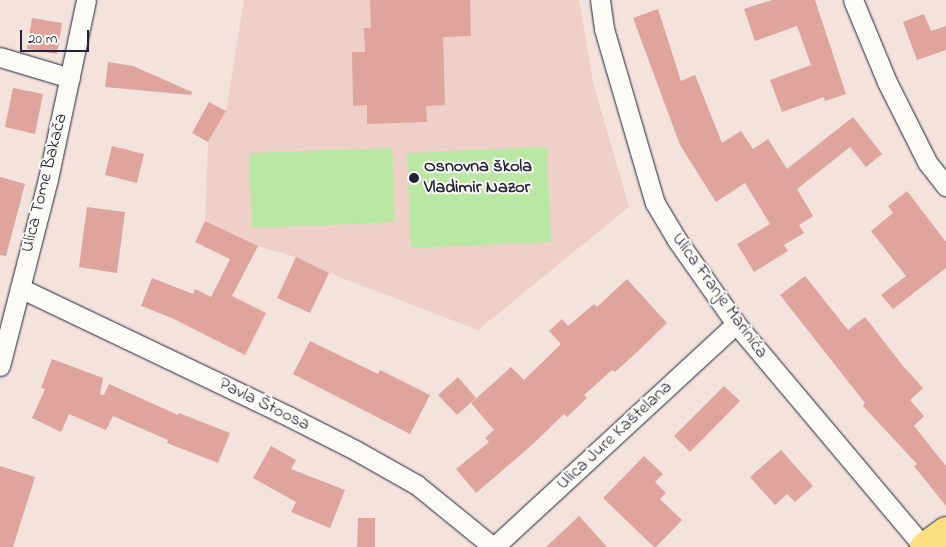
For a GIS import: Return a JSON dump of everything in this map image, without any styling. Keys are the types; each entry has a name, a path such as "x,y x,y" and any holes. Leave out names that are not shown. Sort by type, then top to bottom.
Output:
{"main road":[{"path":"924,547 946,531"}],"street":[{"name":"Ulica Tome Bakača","path":"1,360 48,179 86,0"},
{"name":"Ulica Franje Marinića","path":"600,0 606,39 654,203 677,240 736,324 924,547"},
{"path":"853,0 892,91 927,162 946,186"},
{"path":"0,57 70,78"},
{"name":"Pavla Štoosa","path":"20,288 290,416 355,450 417,485 494,547"},
{"name":"Ulica Jure Kaštelana","path":"494,547 736,324"}],"shaded area":[{"name":"Osnovna škola Vladimir Nazor","path":"244,0 579,0 593,82 629,207 478,330 329,273 296,257 258,246 205,221 208,142 226,111"}],"green space":[{"path":"547,147 551,242 411,248 407,153"},
{"path":"392,148 395,222 252,228 249,153"}],"building":[{"path":"370,0 470,0 471,36 443,37 445,105 426,106 427,122 367,124 367,105 353,106 352,52 365,52 364,28 371,28"},
{"path":"772,0 815,0 846,94 825,101 824,97 782,112 770,80 811,65 797,26 755,41 744,9"},
{"path":"658,9 681,81 695,75 722,143 741,131 753,149 768,139 787,169 853,117 882,154 866,167 850,147 797,189 813,216 799,225 804,233 784,245 788,251 754,272 737,244 770,224 745,183 716,202 680,145 633,18"},
{"path":"924,14 931,31 946,26 946,50 917,60 903,22"},
{"path":"32,18 62,23 57,54 27,49"},
{"path":"108,62 133,66 192,92 191,95 105,87"},
{"path":"13,88 43,94 35,134 5,127"},
{"path":"209,102 226,111 208,142 192,133"},
{"path":"112,146 144,154 137,183 105,175"},
{"path":"0,177 25,184 6,256 0,255"},
{"path":"907,191 946,242 946,268 893,309 881,295 906,276 871,231 893,213 888,206"},
{"path":"87,207 125,212 117,273 79,267"},
{"path":"205,221 258,246 232,296 266,313 245,355 172,318 141,306 152,278 193,294 195,289 211,297 230,259 195,242"},
{"path":"296,257 329,273 310,313 277,298"},
{"path":"805,276 848,330 865,317 903,366 923,388 910,400 924,416 914,426 946,466 946,506 914,466 917,464 863,406 865,403 780,295"},
{"path":"627,279 667,323 615,372 612,370 584,395 587,398 567,417 564,414 534,443 476,493 456,469 489,442 485,438 494,430 471,403 511,367 524,380 561,344 549,331 562,319 568,326 594,304 597,307"},
{"path":"310,341 378,374 380,370 430,395 410,434 293,374"},
{"path":"52,359 103,378 100,394 104,395 109,384 178,415 179,413 230,433 218,463 167,443 168,440 113,416 106,430 69,414 61,432 32,418 45,389 41,388"},
{"path":"458,377 476,398 457,415 438,395"},
{"path":"724,386 740,401 690,452 674,436"},
{"path":"271,446 296,460 291,469 345,490 330,528 291,512 296,502 253,478"},
{"path":"781,450 813,486 795,502 787,494 775,505 750,477"},
{"path":"644,456 663,474 655,482 666,493 660,499 682,520 656,547 603,498"},
{"path":"0,466 35,477 13,547 0,547"},
{"path":"579,516 607,547 546,547"},
{"path":"358,518 375,518 375,547 357,547"}],"place":[{"name":"Osnovna škola Vladimir Nazor","path":"414,178"}]}
